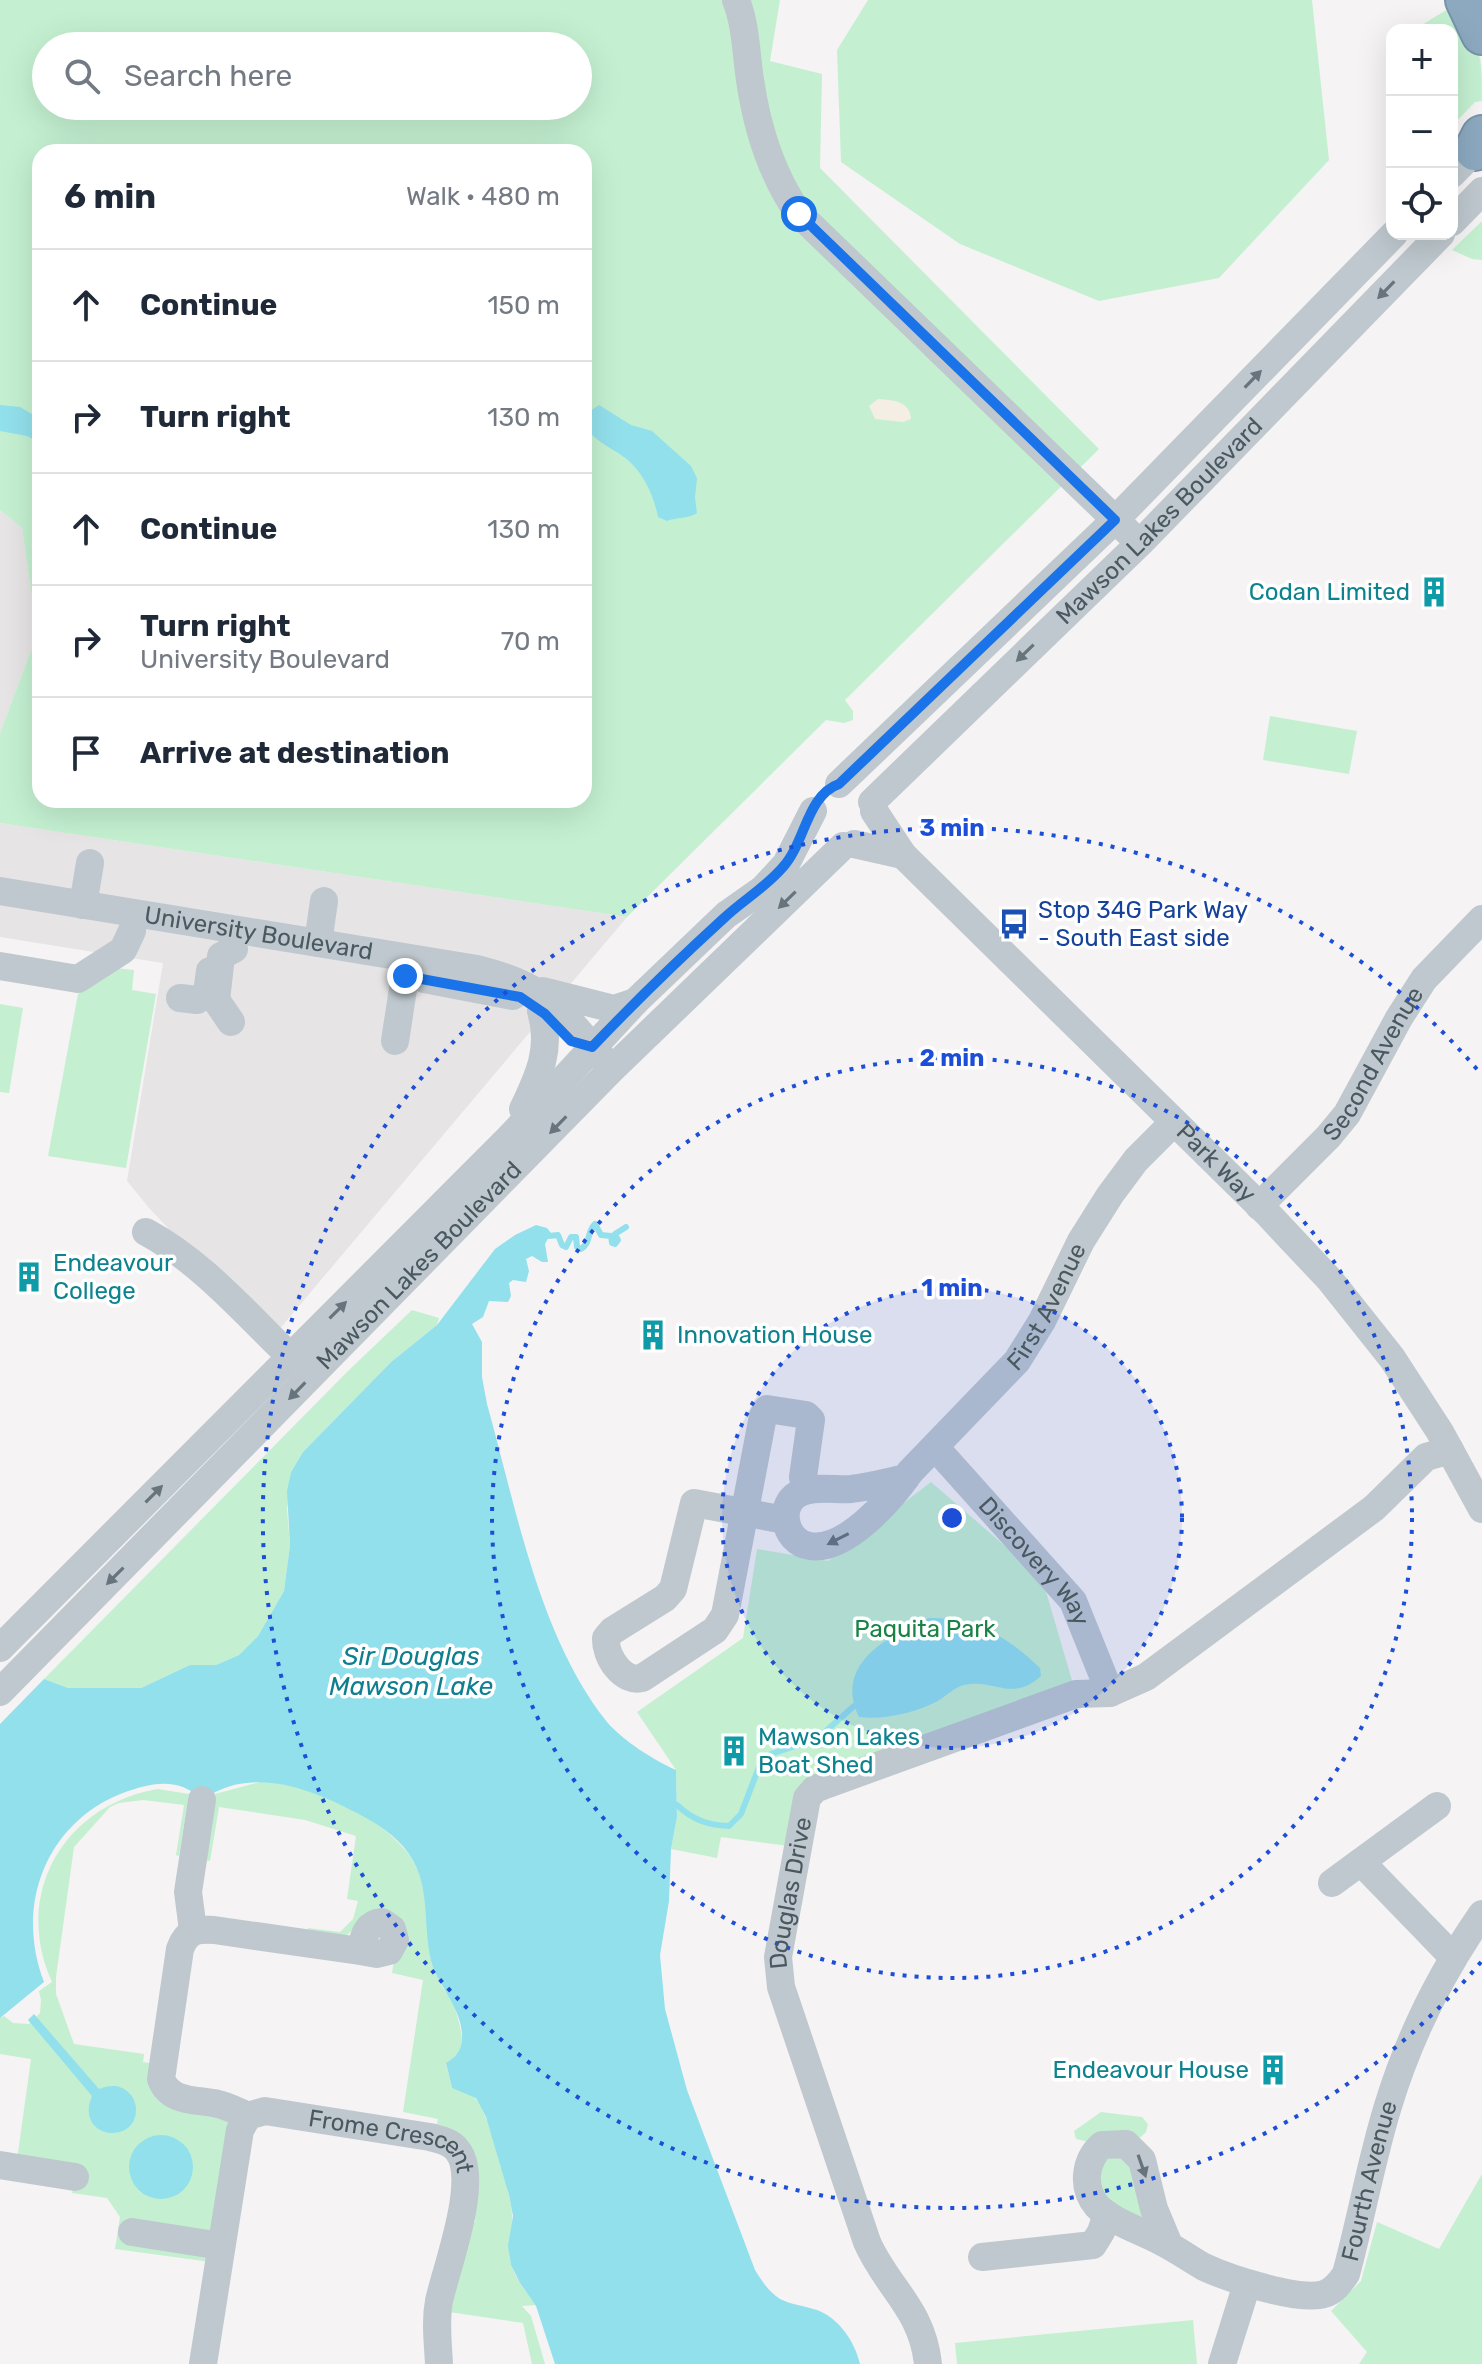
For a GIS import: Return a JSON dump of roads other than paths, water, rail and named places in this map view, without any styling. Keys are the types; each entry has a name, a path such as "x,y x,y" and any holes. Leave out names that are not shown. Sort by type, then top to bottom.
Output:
{"highway":[{"path":"1466,0 1482,15"},
{"path":"1466,0 1482,34"}],"street":[{"path":"736,0 769,161 799,214 1140,543"},
{"path":"1458,216 1482,191"},
{"name":"Mawson Lakes Boulevard","path":"839,784 1115,520 1388,240"},
{"name":"Mawson Lakes Boulevard","path":"873,806 1140,543 1435,240"},
{"path":"848,845 870,831 873,806 858,787 839,784 821,793 813,811 817,830 823,838 848,845 903,855"},
{"name":"Park Way","path":"873,806 903,855 1297,1244 1364,1320 1450,1450 1482,1509"},
{"name":"Mawson Lakes Boulevard","path":"1,1646 510,1137 635,1002 726,915 763,889 786,864 805,832 813,811"},
{"name":"Mawson Lakes Boulevard","path":"0,1692 612,1069 848,845"},
{"path":"89,906 95,864"},
{"name":"University Boulevard","path":"0,891 504,975 571,1021 612,1069"},
{"path":"313,942 320,900"},
{"name":"University Boulevard","path":"0,910 538,1000"},
{"path":"158,917 175,927 212,933 219,948 216,1000 231,1022"},
{"name":"Second Avenue","path":"1259,1206 1347,1114 1424,979 1482,919"},
{"path":"0,966 78,979 123,950 132,931"},
{"path":"180,998 197,1000 207,993 212,954 219,948"},
{"path":"395,1041 405,976"},
{"path":"510,1137 540,1075 547,1034 538,1000 614,1009 635,1002"},
{"name":"First Avenue","path":"785,1520 791,1535 800,1543 811,1547 832,1544 858,1528 892,1497 906,1478 1017,1361 1042,1321 1081,1241 1110,1195 1136,1160 1174,1122"},
{"path":"146,1232 173,1247 291,1357"},
{"path":"806,1490 803,1477 811,1420 806,1415 767,1409 742,1514 722,1621 715,1630 642,1678 633,1680 625,1676 607,1650 606,1638 612,1631 665,1598 673,1589 679,1577 694,1503 742,1514 785,1520 790,1502 806,1490 868,1487 906,1478"},
{"name":"Discovery Way","path":"935,1447 1073,1601 1110,1693"},
{"name":"Douglas Drive","path":"928,2364 916,2317 879,2265 867,2242 781,1987 778,1957 803,1808 810,1793 1076,1694 1110,1693 1164,1666 1374,1508 1429,1478 1450,1450"},
{"path":"193,1930 188,1892 202,1800"},
{"path":"1332,1883 1437,1806"},
{"path":"1361,1862 1453,1957"},
{"name":"Fourth Avenue","path":"1107,2214 1203,2266 1247,2284 1317,2296 1333,2290 1346,2274 1395,2082 1416,2030 1453,1957 1482,1914"},
{"path":"203,2364 240,2130 248,2116 222,2104 180,2098 165,2088 161,2079 184,1938 193,1930 214,1930 360,1951"},
{"name":"Frome Crescent","path":"248,2116 265,2111 430,2137 448,2142 459,2151 465,2164 462,2217 438,2304 439,2364"},
{"path":"982,2257 1093,2245 1107,2214 1096,2205 1091,2194 1088,2167 1102,2145 1126,2144 1142,2160 1154,2209 1169,2245"},
{"path":"0,2165 75,2177"},
{"path":"132,2232 221,2246"},
{"path":"1222,2364 1247,2284"}],"water":[{"path":"0,405 20,407 32,414 32,439 0,431"},
{"path":"599,405 631,425 652,431 691,466 697,478 697,513 667,521 658,517 640,474 623,456 592,435 592,410"},
{"name":"Sir Douglas Mawson Lake","path":"536,1225 547,1228 551,1233 545,1244 548,1262 532,1256 526,1259 529,1271 526,1282 513,1280 509,1283 511,1296 508,1302 489,1301 483,1317 472,1324 482,1342 482,1377 487,1404 532,1570 564,1651 607,1722 649,1756 676,1770 677,1817 660,1955 665,2009 687,2090 755,2270 780,2299 817,2310 839,2325 850,2339 860,2364 555,2364 536,2306 511,2265 508,2246 513,2216 486,2117 476,2098 452,2088 446,2063 459,2051 462,2030 456,2011 433,1967 424,1895 416,1867 404,1847 386,1830 320,1796 280,1784 260,1782 221,1789 202,1800 183,1787 162,1784 114,1797 87,1813 65,1834 48,1859 38,1887 33,1918 35,1950 44,1982 0,2018 0,1724 44,1679 68,1688 141,1688 190,1665 216,1665 239,1655 258,1636 284,1591 290,1545 287,1491 291,1472 303,1452 391,1362 437,1325 495,1249"},
{"path":"929,1618 961,1621 990,1631 1028,1657 1040,1668 1041,1676 1021,1688 964,1685 938,1701 909,1712 859,1717 853,1698 853,1682 859,1667 882,1643"},
{"path":"34,2014 99,2089 118,2086 131,2096 136,2109 134,2121 127,2129 108,2132 98,2129 91,2121 89,2110 92,2096 28,2020"},
{"path":"161,2135 184,2144 193,2167 184,2190 161,2199 138,2190 129,2167 138,2144"}],"waterway":[{"path":"549,1236 558,1235 566,1247 571,1237 576,1237 577,1247 581,1249 595,1224 601,1235 611,1236 615,1244 618,1240 615,1234 626,1227"},
{"path":"677,1805 701,1821 729,1826 741,1814 759,1767 771,1754 817,1739 854,1706"}],"place":[{"name":"Codan Limited","path":"1434,592"},
{"name":"Stop 34G Park Way - South East side","path":"1014,924"},
{"name":"Endeavour College","path":"29,1277"},
{"name":"Innovation House","path":"653,1335"},
{"name":"Mawson Lakes Boat Shed","path":"734,1751"},
{"name":"Endeavour House","path":"1273,2070"}],"park label":[{"name":"Paquita Park","path":"925,1629"}]}
